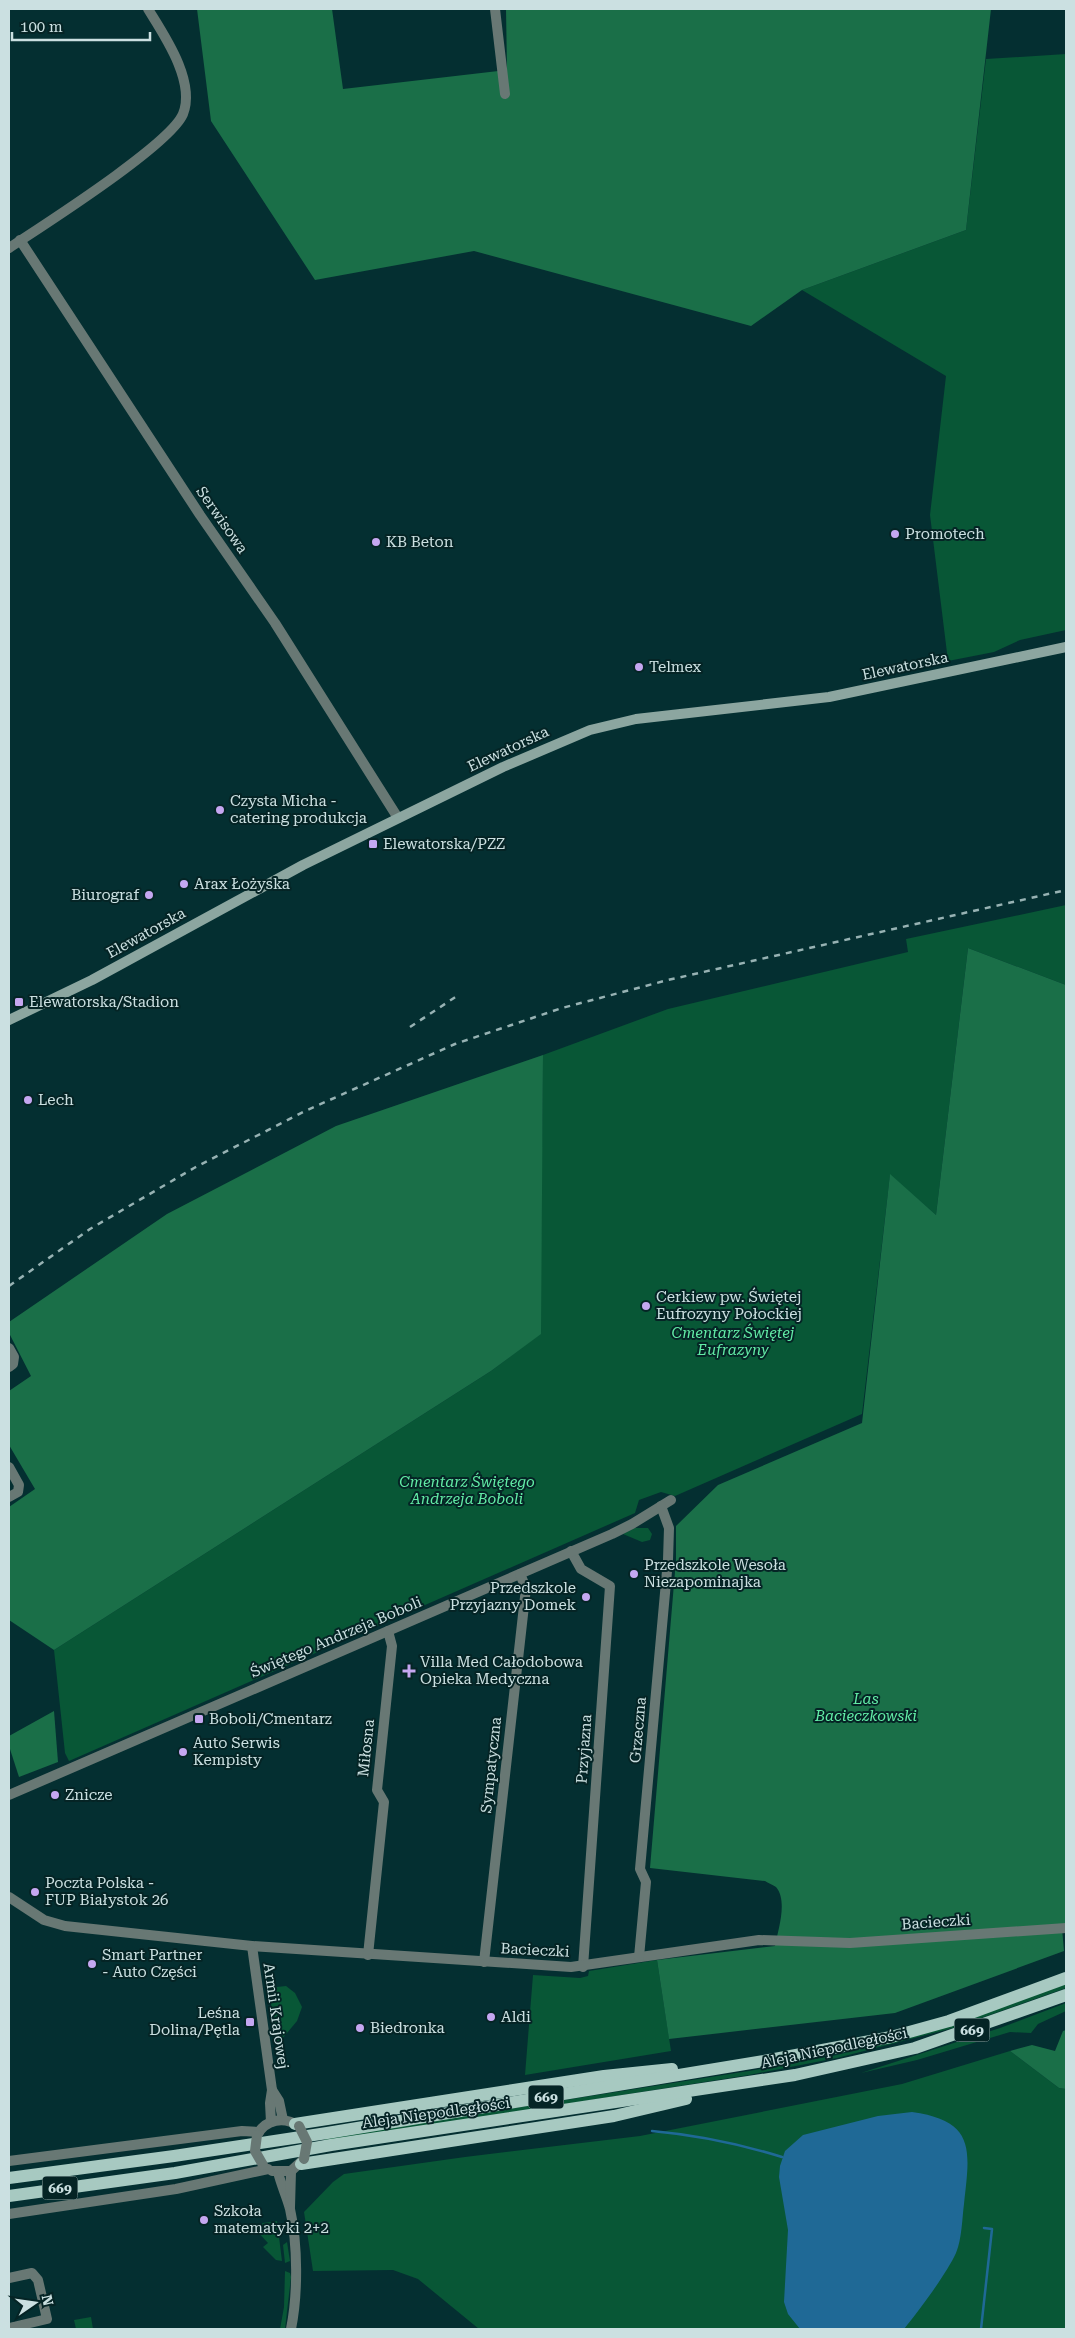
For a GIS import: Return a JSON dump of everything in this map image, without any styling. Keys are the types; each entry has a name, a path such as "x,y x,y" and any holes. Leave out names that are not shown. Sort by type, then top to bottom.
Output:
{"main road":[{"name":"Aleja Niepodległości","path":"9,2178 308,2136 764,2061 891,2037 949,2021 1066,1978"},
{"name":"Aleja Niepodległości","path":"9,2196 175,2173 331,2145 769,2080 875,2059 915,2048 1066,1995"},
{"path":"292,2123 604,2076 764,2061"},
{"path":"298,2165 614,2116 769,2080"}],"street":[{"path":"9,248 122,170 171,130 183,113 186,89 180,67 167,39 148,9"},
{"path":"495,9 505,94"},
{"name":"Serwisowa","path":"20,240 180,485 275,623 398,818"},
{"name":"Elewatorska","path":"9,1020 92,980 252,892 398,818 551,745 590,730 620,722 829,697 1066,647"},
{"path":"9,1348 14,1357 13,1364 9,1367"},
{"path":"9,1467 19,1485 18,1492 9,1497"},
{"name":"Świętego Andrzeja Boboli","path":"9,1795 520,1574 632,1524 671,1500"},
{"name":"Grzeczna","path":"639,1957 646,1882 640,1869 668,1560 669,1528 661,1506"},
{"name":"Przyjazna","path":"571,1551 581,1569 610,1586 583,1967"},
{"name":"Sympatyczna","path":"484,1962 526,1588 520,1574"},
{"name":"Miłosna","path":"368,1955 384,1802 377,1790 392,1646 388,1631"},
{"name":"Bacieczki","path":"9,1897 44,1920 65,1926 252,1946 368,1955 583,1967 759,1940 850,1942 1066,1928"},
{"name":"Armii Krajowej","path":"252,1946 272,2090 270,2104 271,2122"},
{"name":"Armii Krajowej","path":"272,2090 292,2123"},
{"path":"290,2208 270,2169 255,2151 258,2133 271,2122 292,2123 307,2142 298,2165 290,2208 295,2255 294,2314 291,2329"},
{"path":"9,2161 242,2131 258,2133"},
{"path":"9,2214 176,2189 298,2165"},
{"path":"9,2278 32,2273 38,2280 48,2319 9,2328"}],"green space":[{"path":"197,9 332,9 343,89 507,70 506,9 991,9 966,230 802,290 751,326 474,251 315,280 211,121"},
{"path":"1066,54 1066,630 1020,640 994,652 948,661 930,515 946,376 802,290 966,230 986,59"},
{"path":"1066,905 1066,985 968,948 936,1215 890,1175 862,1414 675,1496 661,1492 639,1500 635,1513 69,1761 65,1753 54,1650 491,1371 540,1334 543,1055 668,1009 908,952 906,939"},
{"name":"Las Bacieczkowski","path":"968,948 1066,985 1066,1927 1062,1928 1064,1951 895,2013 669,2039 657,1960 775,1946 782,1908 780,1893 776,1887 765,1881 650,1868 676,1560 676,1526 718,1485 862,1423 890,1174 936,1215"},
{"path":"543,1055 541,1334 491,1371 54,1650 9,1620 9,1507 35,1489 9,1445 9,1391 31,1376 9,1333 9,1322 167,1214 336,1126"},
{"path":"635,1528 648,1528 652,1534 650,1540 642,1542 623,1534"},
{"path":"54,1711 58,1762 19,1777 9,1746 9,1736"},
{"path":"657,1960 671,2051 525,2075 533,1975 580,1978 588,1976 589,1971"},
{"path":"1066,1984 1066,1988 953,2028 837,2058 749,2075 325,2142 324,2138 749,2071 837,2055 952,2025"},
{"path":"286,1986 295,1993 302,2007 297,2021 277,2045 269,1991 277,1987"},
{"path":"1066,2003 1066,2011 1038,2024 1031,2033 1010,2032 917,2060 861,2073 1000,2028"},
{"path":"1066,2030 1066,2089 1059,2088 1010,2051 1032,2045 1055,2051 1063,2031"},
{"path":"1010,2051 1059,2088 1066,2089 1066,2329 479,2329 418,2279 393,2270 313,2271 304,2212 333,2182 344,2174 640,2136 902,2084"},
{"path":"277,2221 282,2261 276,2260 263,2247 268,2243 255,2229 263,2223"},
{"path":"287,2242 290,2261 285,2263 283,2245"},
{"path":"285,2271 290,2273 291,2277 285,2329 280,2329 284,2307"},
{"path":"91,2317 93,2329 76,2329 74,2320"}],"water":[{"path":"912,2112 933,2116 948,2123 958,2131 964,2141 967,2154 967,2168 962,2228 960,2241 952,2261 932,2292 904,2329 800,2329 788,2314 784,2302 788,2230 779,2177 785,2151 803,2135 878,2116"}],"waterway":[{"path":"652,2131 718,2141 782,2157"},
{"path":"981,2329 992,2229 984,2228"}],"railway":[{"path":"9,1286 90,1229 194,1168 305,1111 455,1044 562,1008 668,980 1066,890"},
{"path":"410,1027 460,994"}],"place":[{"name":"Promotech","path":"895,534"},
{"name":"KB Beton","path":"376,542"},
{"name":"Telmex","path":"639,667"},
{"name":"Czysta Micha - catering produkcja","path":"220,810"},
{"name":"Elewatorska/PZZ","path":"373,844"},
{"name":"Arax Łożyska","path":"184,884"},
{"name":"Biurograf","path":"149,895"},
{"name":"Elewatorska/Stadion","path":"19,1002"},
{"name":"Lech","path":"28,1100"},
{"name":"Cerkiew pw. Świętej Eufrozyny Połockiej","path":"646,1306"},
{"name":"Przedszkole Wesoła Niezapominajka","path":"634,1574"},
{"name":"Przedszkole Przyjazny Domek","path":"586,1597"},
{"name":"Villa Med Całodobowa Opieka Medyczna","path":"409,1671"},
{"name":"Boboli/Cmentarz","path":"199,1719"},
{"name":"Auto Serwis Kempisty","path":"183,1752"},
{"name":"Znicze","path":"55,1795"},
{"name":"Poczta Polska - FUP Białystok 26","path":"35,1892"},
{"name":"Smart Partner - Auto Części","path":"92,1964"},
{"name":"Aldi","path":"491,2017"},
{"name":"Leśna Dolina/Pętla","path":"250,2022"},
{"name":"Biedronka","path":"360,2028"},
{"name":"Szkoła matematyki 2+2","path":"204,2220"}],"park label":[{"name":"Cmentarz Świętej Eufrazyny","path":"733,1342"},
{"name":"Cmentarz Świętego Andrzeja Boboli","path":"467,1490"}]}
